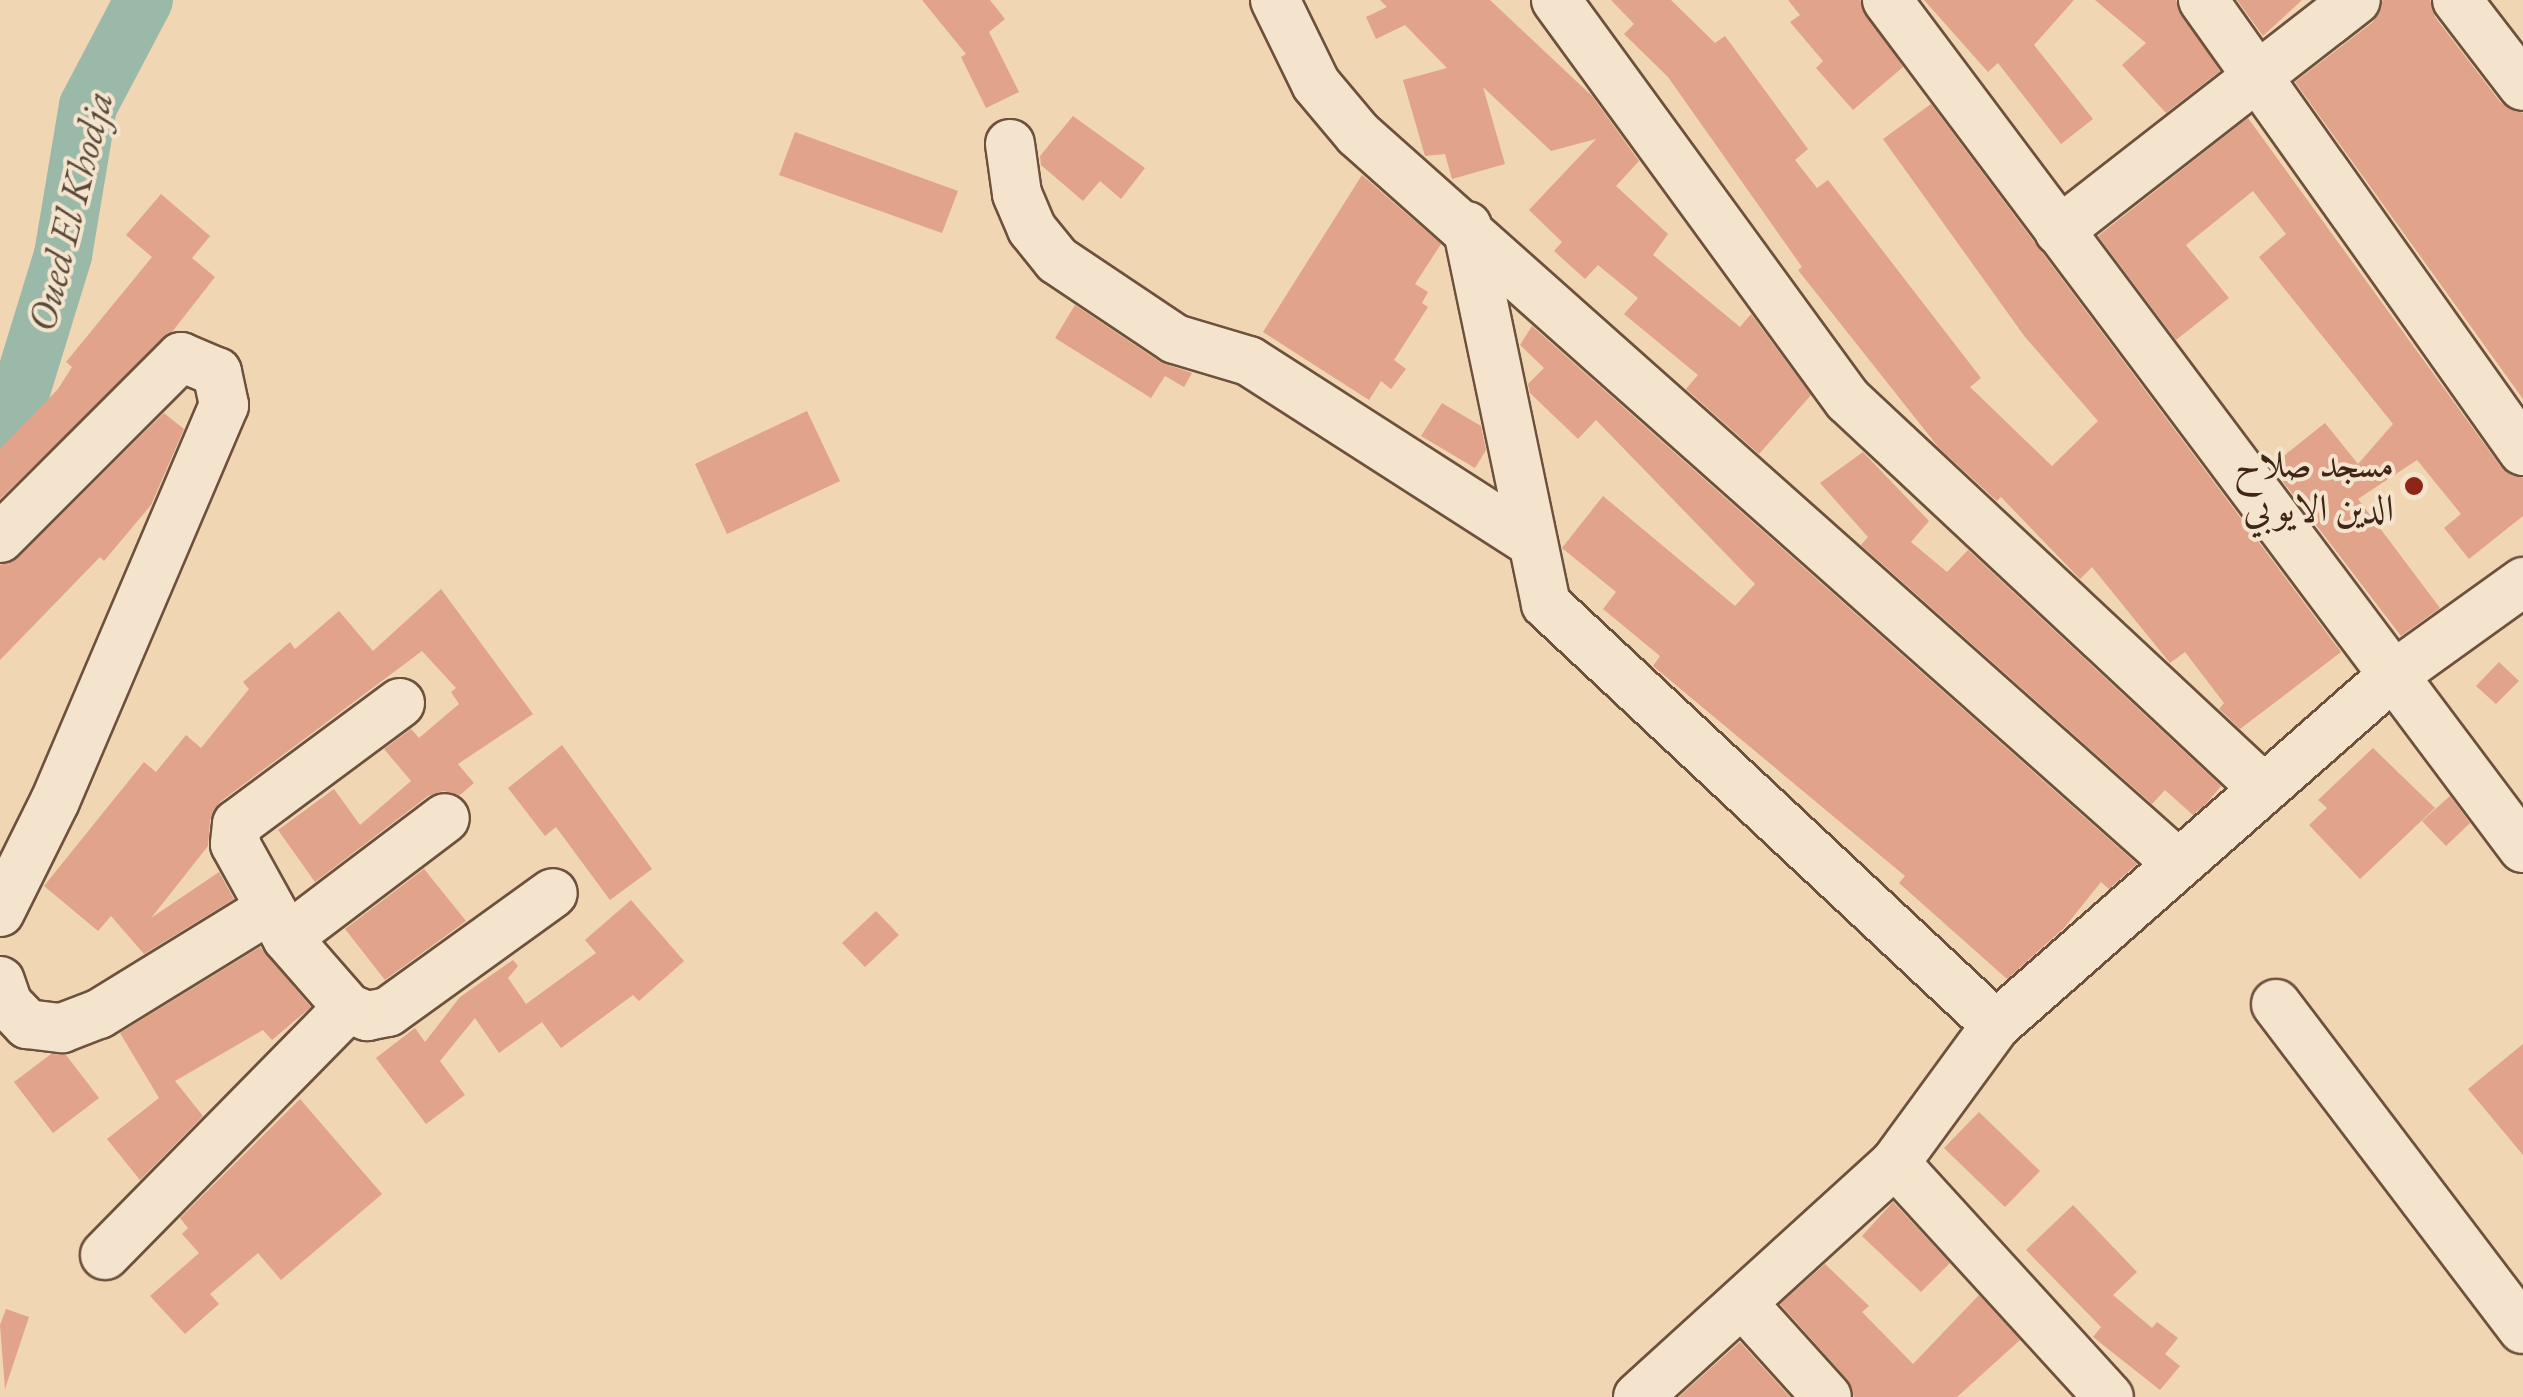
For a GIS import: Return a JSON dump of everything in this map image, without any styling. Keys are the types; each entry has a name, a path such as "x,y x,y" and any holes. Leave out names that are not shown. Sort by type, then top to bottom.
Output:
{"street":[{"path":"1275,0 1298,56 1336,110 2176,862"},
{"path":"1556,0 1848,400 2263,788"},
{"path":"1887,0 2523,848"},
{"path":"2203,0 2523,451"},
{"path":"2059,231 2259,81 2356,0"},
{"path":"2456,0 2523,86"},
{"path":"1010,144 1016,194 1032,229 1057,260 1175,339 1249,361 1533,543"},
{"path":"1468,226 1546,604 1996,1025"},
{"path":"0,538 180,357 217,372 224,406 55,801 0,912"},
{"path":"1638,1397 1895,1163 1996,1025 2176,862 2391,677 2523,582"},
{"path":"400,703 237,824 235,844 278,924 348,1008 367,1016 388,1012 552,892"},
{"path":"0,981 8,1004 26,1024 62,1028 99,1014 278,924 445,818"},
{"path":"2276,1004 2523,1329"},
{"path":"105,1255 348,1008"},
{"path":"1895,1163 2109,1397"},
{"path":"1743,1304 1828,1397"}],"building":[{"path":"922,0 990,0 1005,19 989,32 1019,92 986,108 961,57 966,54"},
{"path":"1380,0 1490,0 1592,96 1639,161 1616,186 1668,234 1653,255 1740,327 1751,314 1811,395 1759,454 1686,389 1698,375 1624,314 1638,298 1598,265 1585,279 1554,251 1562,242 1529,210 1596,139 1551,151 1483,87 1505,164 1452,179 1445,154 1425,156 1403,80 1447,68 1405,25 1376,39 1366,17 1387,7"},
{"path":"1611,0 1671,0 1715,43 1725,36 1808,149 1795,160 1817,188 1828,180 1981,378 1970,387 2052,466 2098,421 2025,337 1883,139 1931,104 2341,652 2240,729 2219,709 2224,703 2185,652 2170,663 2092,567 2080,579 2001,497 1997,501 1939,448 1798,270 1802,267 1668,77 1624,34 1634,24"},
{"path":"1788,0 1860,0 1903,67 1853,110 1816,68 1823,61 1790,22 1800,15"},
{"path":"1924,0 2074,0 2034,45 2093,119 2061,144 1998,63 1988,72"},
{"path":"2095,0 2176,0 2220,71 2166,113 2122,65 2146,43"},
{"path":"2237,0 2302,0 2263,36"},
{"path":"2383,0 2430,0 2435,17 2501,103 2523,113 2523,399 2295,82 2373,22"},
{"path":"1073,116 1145,168 1121,199 1100,181 1083,201 1041,165 1040,156"},
{"path":"2248,118 2501,467 2523,478 2523,516 2469,559 2444,528 2461,514 2417,460 2358,499 2440,608 2401,636 2271,466 2325,423 2358,464 2393,424 2259,257 2286,234 2253,191 2186,245 2229,298 2176,340 2098,236"},
{"path":"795,132 958,191 942,233 779,175"},
{"path":"1362,175 1441,244 1415,284 1428,292 1422,303 1428,307 1394,360 1406,369 1391,389 1381,381 1369,400 1263,332"},
{"path":"161,194 210,236 192,258 215,277 172,332 0,499 0,449 58,389 72,367 66,362 152,257 126,235"},
{"path":"1075,305 1160,362 1192,373 1184,387 1165,376 1151,398 1055,338"},
{"path":"1532,326 2137,864 2109,889 2101,882 2064,928 2007,979 1899,883 1905,876 1653,666 1660,656 1603,609 1616,592 1562,548 1603,496 1735,606 1755,584 1596,420 1578,439 1530,393 1528,384 1544,368 1520,345"},
{"path":"1442,403 1481,426 1486,450 1475,468 1421,436"},
{"path":"807,411 840,481 727,534 695,464"},
{"path":"164,413 184,429 151,505 104,561 100,557 0,660 0,565 19,557"},
{"path":"1863,452 1929,521 1911,542 1947,572 1968,550 2221,786 2206,804 2193,815 2165,790 2152,804 1861,545 1868,537 1820,483"},
{"path":"441,589 533,714 458,764 474,783 460,795 443,791 428,796 315,882 278,830 334,789 360,825 411,781 384,749 411,729 419,738 459,704 451,692 456,688 422,651 220,802 210,820 208,846 151,918 219,872 234,899 144,954 111,916 98,931 44,886 144,762 156,772 186,735 201,748 249,689 243,682 290,642 295,649 339,611 373,651"},
{"path":"2499,662 2519,681 2496,704 2476,686"},
{"path":"562,745 652,869 610,900 556,827 545,836 508,788"},
{"path":"2373,748 2435,808 2360,879 2309,825 2327,808 2318,800"},
{"path":"2450,796 2470,823 2446,846 2422,821"},
{"path":"424,869 466,921 385,980 345,929"},
{"path":"631,900 684,961 639,1001 633,995 561,1048 542,1022 499,1053 475,1018 440,1061 465,1095 426,1124 376,1058 415,1028 425,1042 460,997 513,960 518,966 508,978 526,1004 596,953 585,940"},
{"path":"876,911 899,935 865,967 842,943"},
{"path":"260,947 311,1007 272,1040 263,1030 175,1081 203,1116 140,1180 107,1139 159,1098 120,1033"},
{"path":"2523,1044 2523,1155 2468,1089"},
{"path":"51,1054 66,1055 99,1098 53,1133 14,1082"},
{"path":"300,1099 382,1194 281,1280 258,1253 210,1294 219,1304 185,1334 150,1296 199,1253 182,1234 188,1228 180,1218"},
{"path":"1979,1112 2040,1171 2005,1207 1944,1148"},
{"path":"1893,1202 1950,1263 1921,1292 1862,1236"},
{"path":"2073,1205 2137,1272 2113,1295 2152,1328 2157,1322 2178,1338 2165,1354 2180,1366 2160,1390 2093,1337 2101,1327 2026,1250"},
{"path":"1825,1264 1869,1306 1862,1312 1913,1364 1979,1295 2020,1340 1957,1397 1854,1397 1847,1379 1780,1304"},
{"path":"6,1309 29,1317 5,1389 0,1325"},
{"path":"1740,1342 1790,1397 1679,1397 1682,1394"}],"waterway":[{"name":"Oued El Khodja","path":"0,422 19,398 63,255 88,106 144,0"}],"place":[{"name":"مسجد صلاح الدين الايوبي","path":"2414,486"}]}
